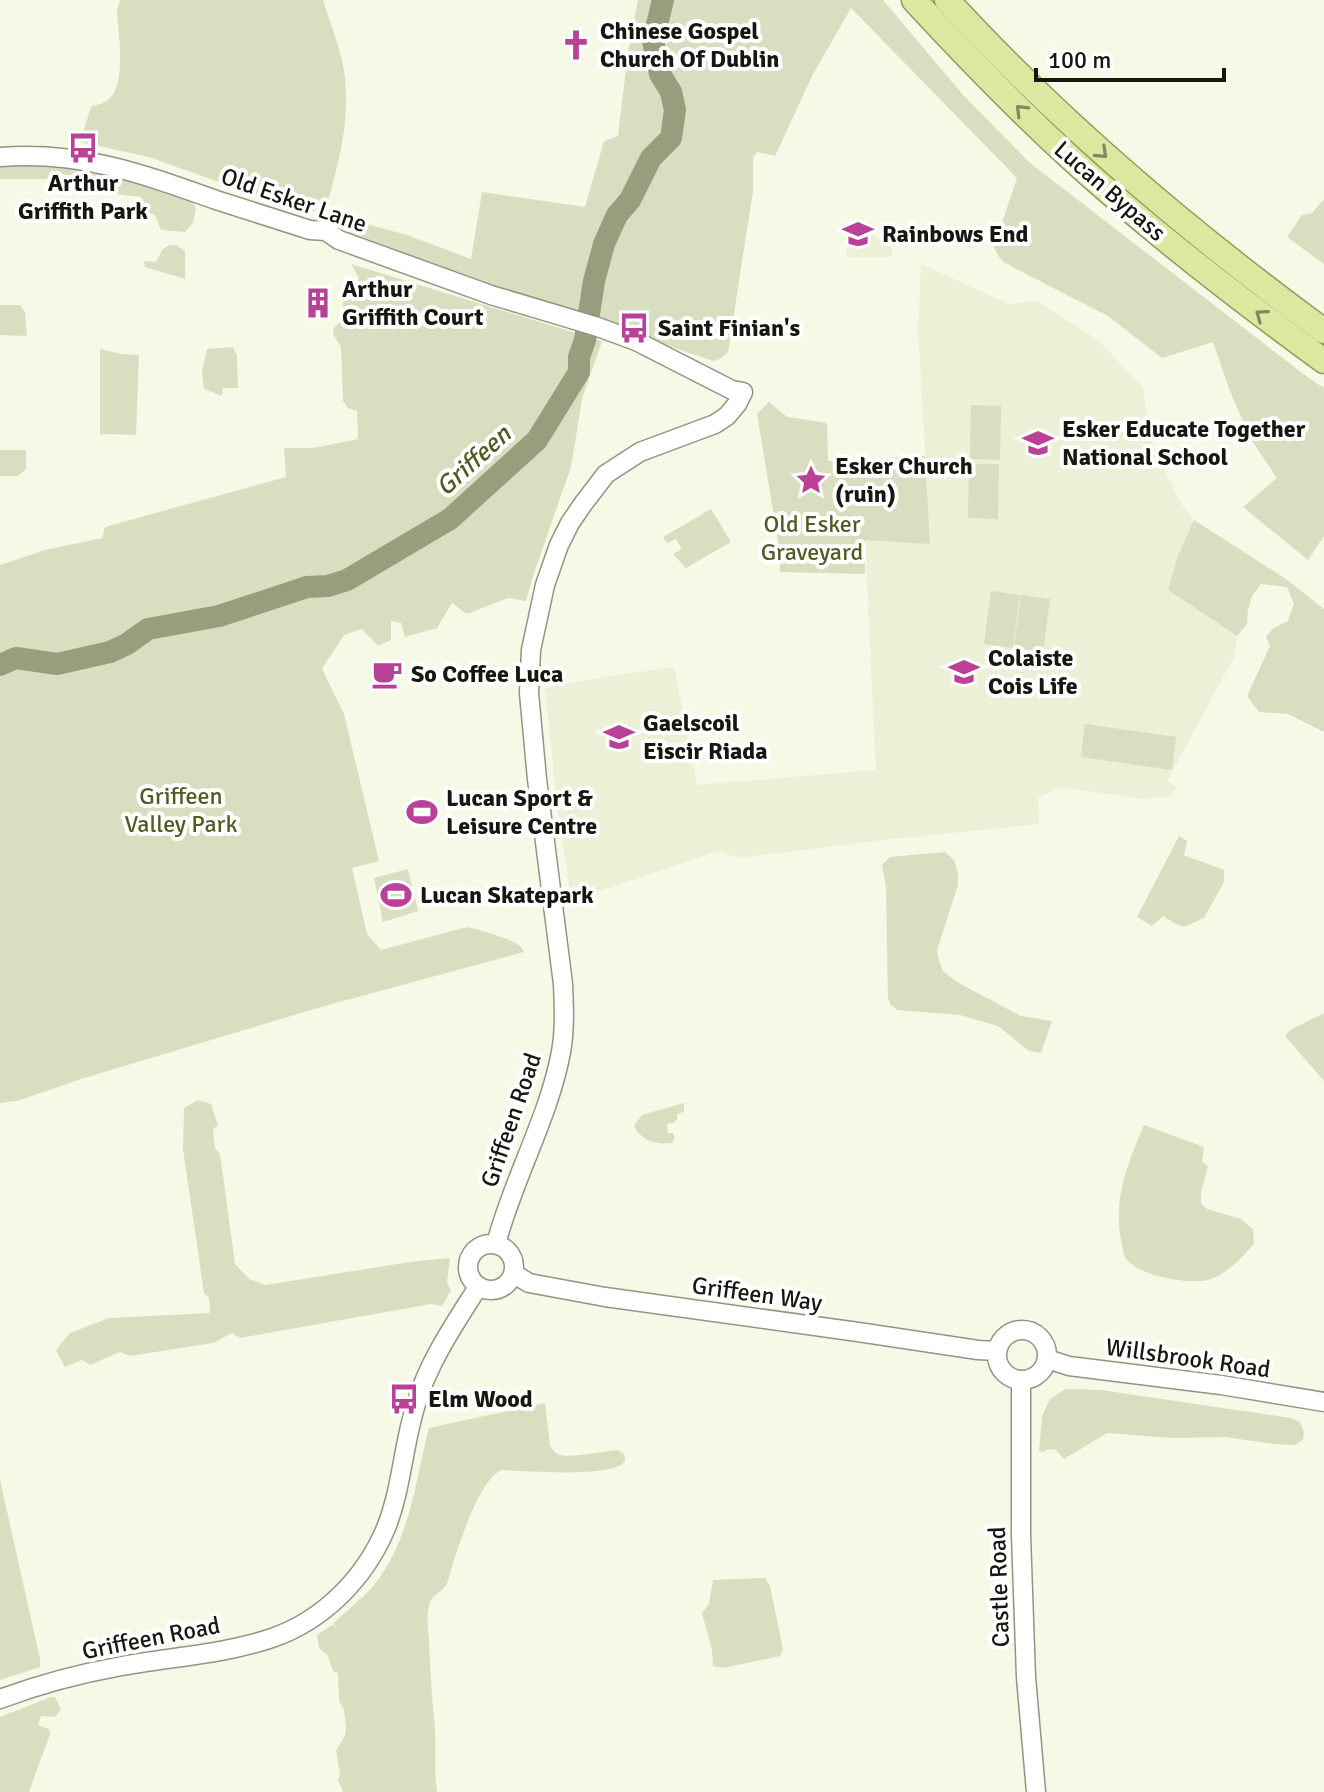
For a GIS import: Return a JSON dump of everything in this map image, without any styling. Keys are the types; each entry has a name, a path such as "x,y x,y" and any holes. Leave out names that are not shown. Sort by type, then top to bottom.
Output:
{"highway":[{"name":"Lucan Bypass","path":"914,0 1028,117 1107,190 1235,295 1324,361"},
{"name":"Lucan Bypass","path":"947,0 1014,69 1124,173 1259,283 1324,331"}],"street":[{"name":"Old Esker Lane","path":"0,157 61,156 92,161 310,230 326,231 339,240 491,295 636,341 732,390 743,392"},
{"name":"Griffeen Road","path":"496,1244 502,1219 551,1088 561,1051 564,1016 563,984 529,693 533,640 545,585 570,523 606,474 640,452 715,424 727,416 743,392"},
{"path":"496,1244 509,1252 515,1266 514,1274 499,1289 478,1287 469,1273 470,1258 481,1246 496,1244"},
{"name":"Griffeen Way","path":"514,1274 529,1283 605,1297 997,1351"},
{"name":"Griffeen Road","path":"0,1699 114,1667 273,1638 324,1610 362,1572 381,1539 397,1494 405,1448 421,1391 444,1339 478,1287"},
{"path":"1018,1330 1026,1330 1045,1343 1047,1359 1035,1377 1021,1381 1005,1374 997,1359 997,1351 1004,1337 1018,1330"},
{"name":"Willsbrook Road","path":"1047,1359 1069,1366 1221,1385 1324,1402"},
{"name":"Castle Road","path":"1021,1381 1021,1535 1026,1677 1036,1792"}],"shaded area":[{"name":"Rainbows End","path":"848,225 889,243 892,257 846,257"},
{"path":"921,264 1009,304 1037,301 1098,340 1143,387 1150,438 1180,502 1194,520 1178,555 1168,590 1237,636 1234,657 1168,781 1177,787 1170,796 1145,799 1060,787 1038,798 1039,824 737,858 721,852 711,853 571,901 545,688 674,667 697,785 876,770 865,539 930,543 918,327"}],"green space":[{"path":"120,0 323,0 342,60 346,98 340,153 326,208 320,205 314,211 303,212 149,157 80,142 91,107 109,99 118,82 117,10"},
{"path":"638,0 883,0 964,96 1030,163 1324,388 1324,536 1308,560 1243,507 1277,478 1252,441 1213,342 1162,358 1108,316 1005,263 994,247 1017,178 851,8 812,76 775,156 757,152 753,158 753,191 728,352 720,359 713,361 350,236 342,227 346,218 410,236 471,259 482,192 585,207 604,141 618,136"},
{"path":"56,165 129,178 191,199 196,208 193,223 185,232 161,230 155,215 143,211 141,197 87,191 82,179 53,172 47,179 0,179 0,166"},
{"path":"1324,199 1324,264 1287,237 1302,215 1312,213"},
{"path":"176,245 185,251 185,279 145,267 144,261 156,262 162,250"},
{"name":"Griffeen Valley Park","path":"351,264 602,341 582,399 571,467 526,601 508,598 467,614 452,603 437,628 405,637 401,623 391,621 391,640 378,646 362,629 344,635 322,669 344,714 379,861 352,868 367,934 381,950 467,927 510,940 524,952 321,1007 17,1101 0,1103 0,565 45,550 102,538 105,527 286,477 284,448 313,448 358,439 357,411 348,408 343,401 341,347 333,334 334,328 342,320 343,303 359,278"},
{"path":"0,305 20,305 25,312 27,336 0,335"},
{"path":"233,347 237,356 238,388 223,388 222,396 204,389 202,371 207,349"},
{"path":"100,349 139,355 136,435 100,434"},
{"name":"Old Esker Graveyard","path":"769,402 787,417 827,423 828,461 925,456 930,544 865,540 865,574 780,572 779,547 757,414"},
{"path":"971,405 1001,406 1000,460 970,459"},
{"path":"0,450 26,450 26,469 18,476 0,476"},
{"path":"969,464 999,464 998,519 968,518"},
{"path":"711,509 731,542 686,568 673,554 682,549 676,539 667,543 663,537"},
{"path":"1194,520 1286,579 1324,609 1324,732 1288,714 1259,712 1247,696 1270,646 1266,637 1272,629 1288,621 1294,604 1287,587 1261,584 1252,596 1247,624 1237,636 1168,590 1178,555"},
{"path":"991,591 1020,595 1013,648 984,644"},
{"path":"1021,595 1050,599 1043,652 1014,648"},
{"path":"1085,724 1176,737 1172,770 1081,757"},
{"path":"1179,836 1187,841 1184,855 1224,870 1224,882 1204,918 1184,927 1163,916 1152,926 1137,917"},
{"path":"945,852 954,860 958,885 937,950 943,971 957,982 1021,1016 1052,1021 1041,1053 1029,1051 998,1026 960,1015 897,1010 891,1005 888,998 886,887 882,865 890,857"},
{"name":"Lucan Skatepark","path":"408,869 418,911 383,922 374,878"},
{"path":"1324,1013 1324,1081 1285,1036 1290,1030"},
{"path":"198,1100 211,1104 218,1125 213,1129 215,1148 220,1154 235,1264 249,1279 265,1285 450,1258 447,1283 451,1290 442,1306 431,1304 240,1338 232,1333 213,1343 130,1356 120,1352 90,1365 82,1360 65,1367 56,1350 70,1333 109,1318 210,1313 209,1298 204,1293 183,1149 184,1108"},
{"path":"684,1103 684,1112 677,1114 677,1120 673,1123 667,1124 668,1133 673,1133 675,1138 672,1143 650,1141 634,1126 642,1115"},
{"path":"1144,1125 1204,1147 1202,1162 1208,1166 1201,1203 1207,1209 1241,1219 1253,1229 1254,1244 1223,1273 1211,1279 1191,1281 1165,1278 1140,1269 1125,1257 1119,1229 1120,1198 1127,1169"},
{"path":"1066,1389 1101,1390 1291,1418 1300,1422 1303,1440 1295,1445 1225,1437 1171,1438 1107,1433 1064,1459 1055,1449 1039,1451 1042,1416 1050,1399"},
{"path":"545,1403 550,1445 556,1453 572,1456 617,1450 624,1454 625,1459 621,1465 591,1472 502,1470 493,1476 468,1521 447,1584 432,1599 429,1607 437,1792 343,1792 338,1780 340,1773 336,1751 346,1727 339,1700 338,1673 333,1671 328,1656 319,1648 317,1635 332,1625 339,1629 333,1624 374,1585 386,1568 404,1530 429,1428"},
{"path":"0,1480 40,1667 0,1680"},
{"path":"765,1578 770,1586 783,1650 780,1656 723,1668 713,1666 702,1613 709,1604 713,1580"},
{"path":"55,1697 61,1709 55,1717 41,1716 38,1725 49,1729 50,1734 29,1792 0,1792 0,1717"}],"waterway":[{"name":"Griffeen","path":"0,665 16,658 57,664 110,652 148,629 219,616 307,587 328,586 347,580 450,519 537,440 579,372 579,357 604,244 617,215 630,200 651,158 671,138 675,110 671,92 660,74 653,41 663,0"}],"place":[{"name":"Chinese Gospel Church Of Dublin","path":"576,45"},
{"name":"Arthur Griffith Park","path":"83,148"},
{"name":"Rainbows End","path":"858,234"},
{"name":"Arthur Griffith Court","path":"318,303"},
{"name":"Saint Finian's","path":"634,328"},
{"name":"Esker Educate Together National School","path":"1038,443"},
{"name":"Esker Church (ruin)","path":"811,480"},
{"name":"Colaiste Cois Life","path":"964,672"},
{"name":"So Coffee Luca","path":"387,674"},
{"name":"Gaelscoil Eiscir Riada","path":"619,737"},
{"name":"Lucan Sport & Leisure Centre","path":"422,812"},
{"name":"Lucan Skatepark","path":"396,895"},
{"name":"Elm Wood","path":"404,1399"}]}
